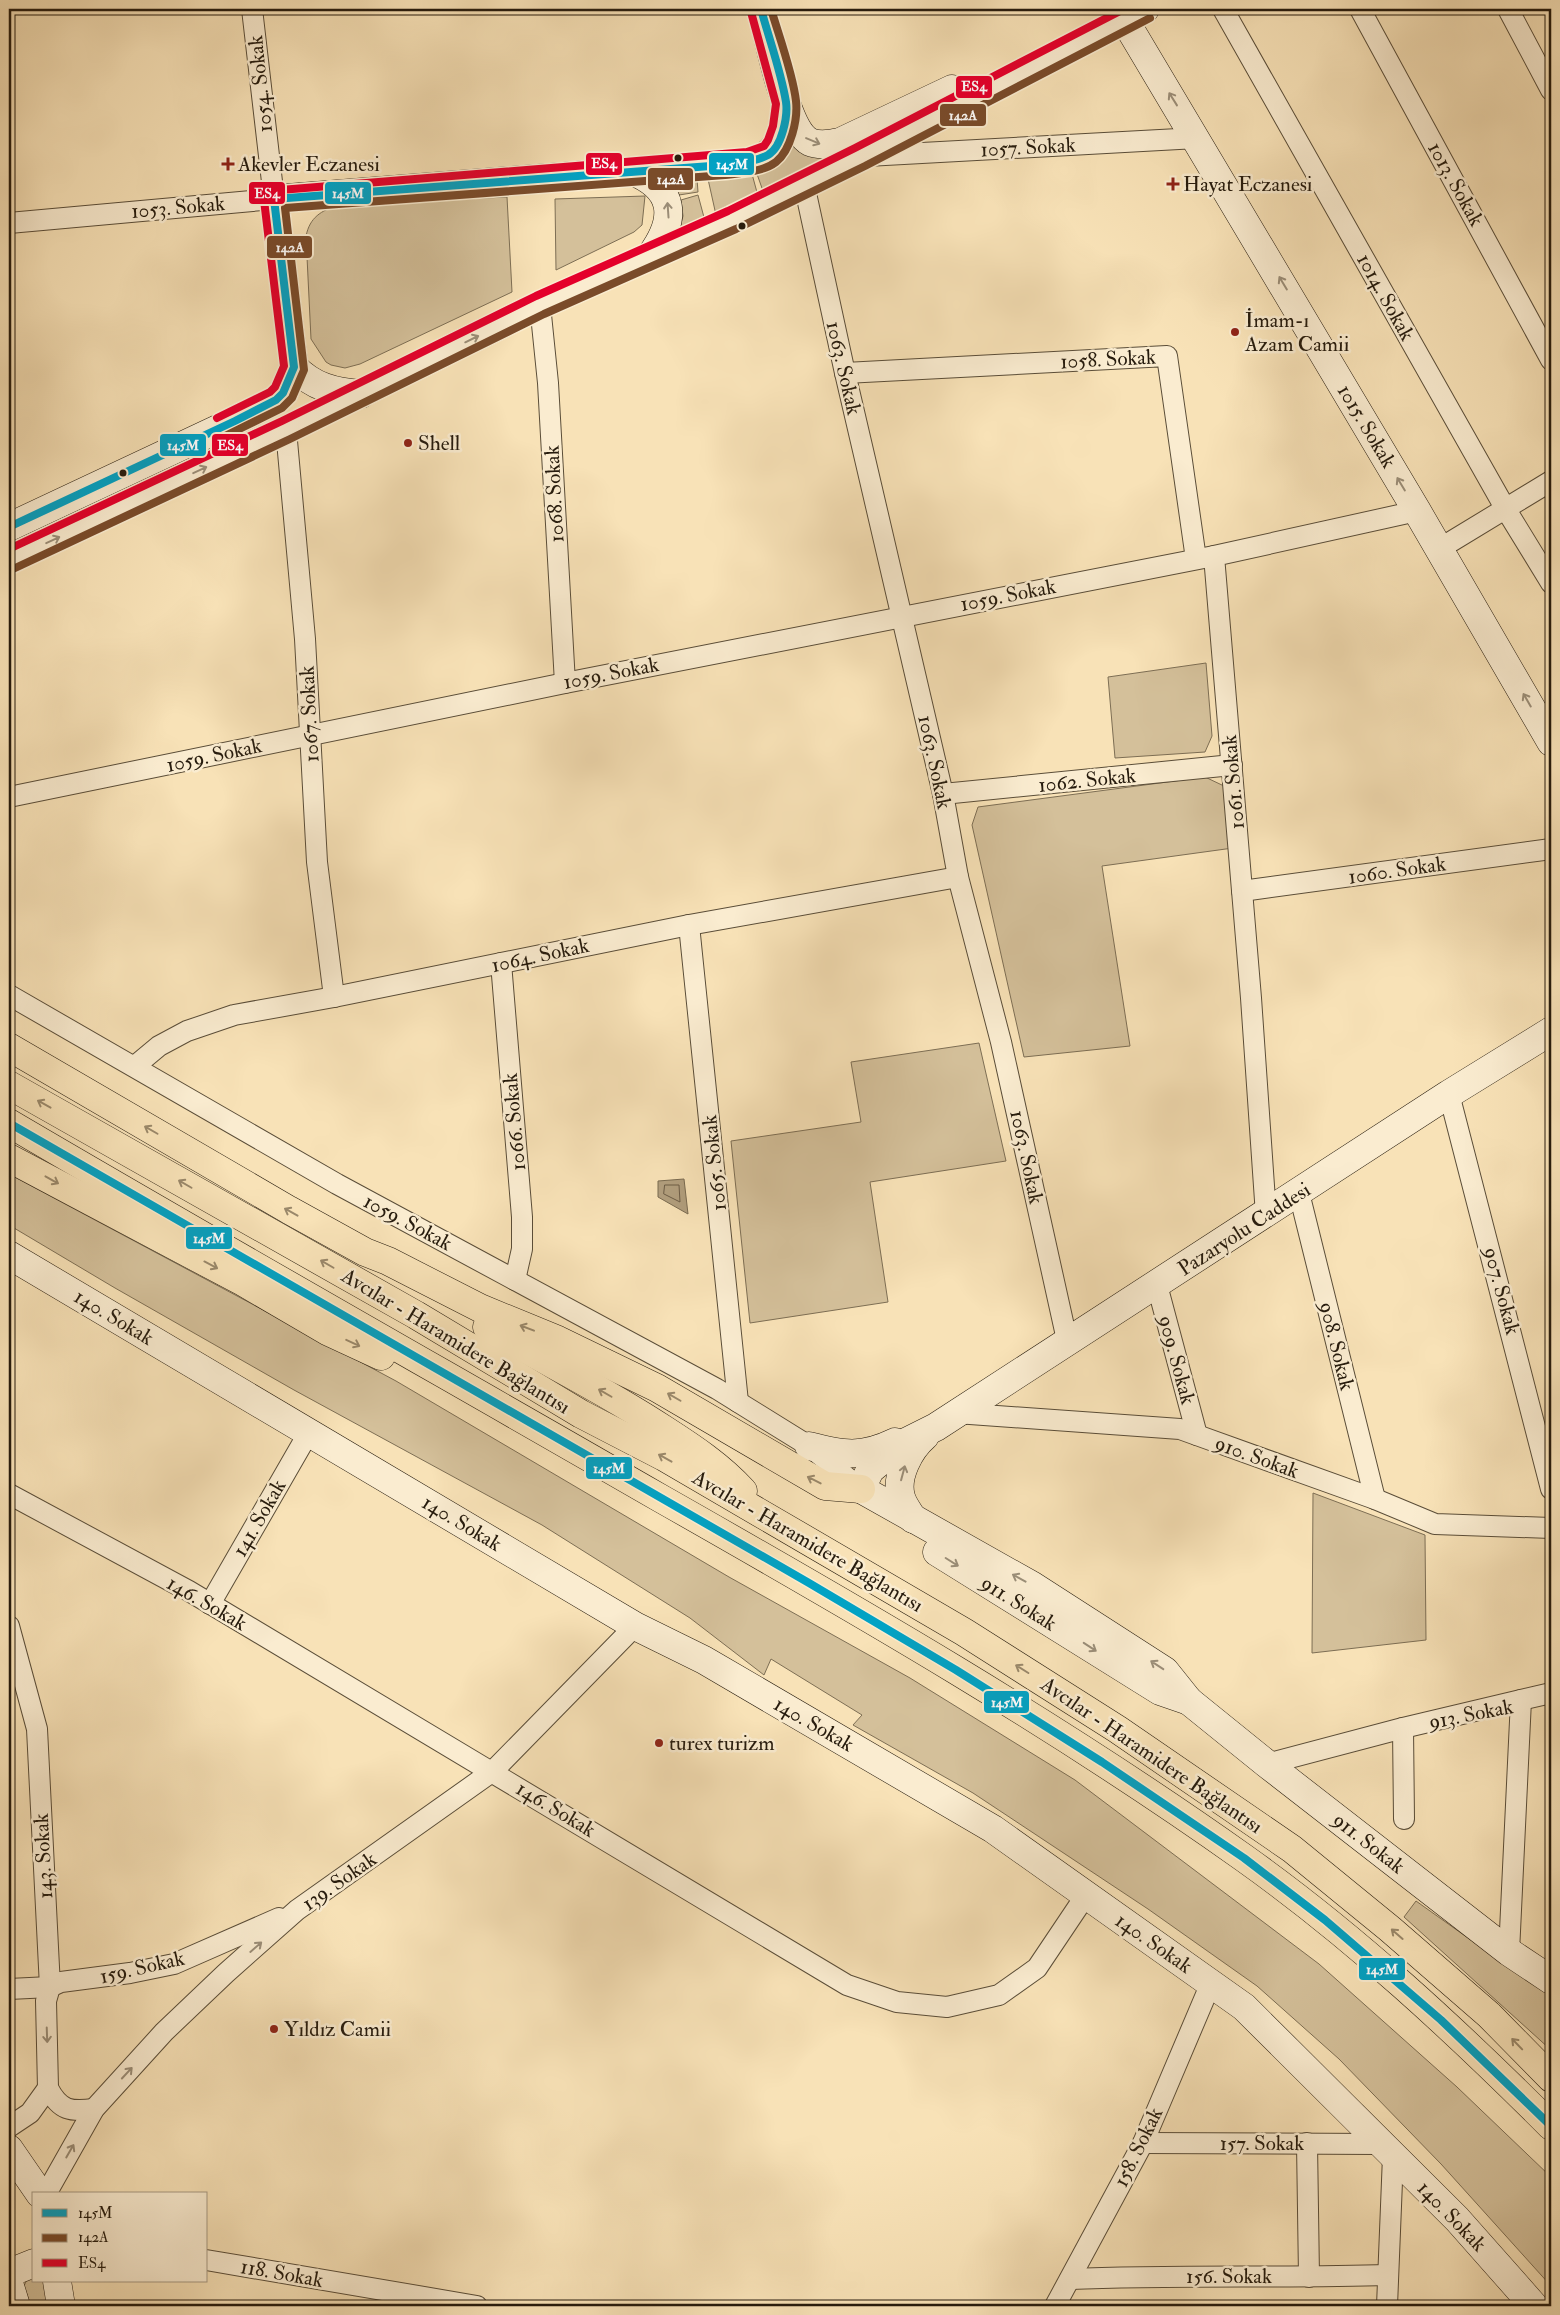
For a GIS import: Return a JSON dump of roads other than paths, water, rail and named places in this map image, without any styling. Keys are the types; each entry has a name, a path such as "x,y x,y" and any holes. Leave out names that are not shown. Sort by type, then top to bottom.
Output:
{"highway":[{"path":"9,1047 288,1210 365,1252 388,1261 480,1308 558,1340 656,1388 825,1486 861,1489"},
{"name":"Avcılar - Haramidere Bağlantısı","path":"9,1085 416,1315 581,1414 664,1457 964,1632 1118,1729 1292,1849 1390,1929 1482,2009 1551,2078"},
{"name":"Avcılar - Haramidere Bağlantısı","path":"9,1123 943,1662 1105,1763 1246,1860 1311,1910 1460,2036 1551,2126"},
{"path":"9,1158 243,1282 327,1332 407,1366 440,1372"},
{"path":"365,1252 388,1270 502,1336 569,1372 680,1440 712,1462 768,1518"}],"main road":[{"path":"761,9 786,103 795,126 810,142 823,145 840,142 957,87 1039,62"},
{"path":"9,560 361,394 540,305 651,254 732,220 860,157 1129,12"},
{"name":"1015. Sokak","path":"1129,12 1197,138 1551,742"},
{"name":"1053. Sokak","path":"274,199 724,165 759,159 770,154 777,145 786,103"},
{"path":"632,171 652,180 667,201 669,215 665,232 651,254"},
{"name":"1054. Sokak","path":"274,199 294,367"},
{"path":"9,527 276,400 283,393 294,367 306,380 322,387 361,394"},
{"name":"Pazaryolu Caddesi","path":"946,1420 1067,1340 1157,1285 1450,1094 1551,1031"},
{"name":"140. Sokak","path":"9,1255 635,1626 704,1660 993,1829 1244,2007 1457,2219 1534,2306"},
{"path":"861,1489 870,1470 887,1456 908,1441 946,1420"},
{"path":"809,1446 840,1454 868,1453 946,1420"},
{"path":"912,1519 900,1497 900,1478 917,1443 946,1420"},
{"name":"911. Sokak","path":"861,1489 1033,1586 1165,1671 1189,1701 1267,1764 1508,1952 1551,1980"},
{"name":"911. Sokak","path":"861,1489 874,1512 898,1528 1160,1692 1189,1701"},
{"path":"9,2149 39,2192"},
{"path":"9,2273 32,2264"},
{"path":"57,2282 62,2306"},
{"path":"9,2283 16,2306"}],"street":[{"name":"1054. Sokak","path":"252,9 274,199"},
{"name":"1014. Sokak","path":"1223,9 1505,508 1551,583"},
{"name":"1013. Sokak","path":"1360,9 1551,360"},
{"path":"1508,9 1551,90"},
{"name":"1057. Sokak","path":"860,157 1197,138"},
{"name":"1063. Sokak","path":"804,184 845,373 943,794 958,877 1001,1042 1067,1340"},
{"name":"1053. Sokak","path":"9,223 274,199"},
{"name":"1068. Sokak","path":"540,305 548,383 565,682"},
{"name":"1058. Sokak","path":"845,373 1166,356 1205,557"},
{"name":"1067. Sokak","path":"286,430 305,639 316,862 334,998"},
{"path":"1439,549 1551,481"},
{"path":"1205,557 1417,511"},
{"name":"1059. Sokak","path":"9,797 565,682 1205,557"},
{"name":"1061. Sokak","path":"1205,557 1232,766 1266,1215"},
{"name":"1062. Sokak","path":"943,794 1232,766"},
{"name":"1060. Sokak","path":"1242,891 1551,849"},
{"name":"1064. Sokak","path":"135,1066 159,1046 187,1031 234,1015 334,998 689,925 958,877"},
{"name":"1065. Sokak","path":"689,925 738,1402"},
{"name":"1066. Sokak","path":"501,963 522,1216 522,1249 514,1280"},
{"name":"1059. Sokak","path":"9,995 337,1184 738,1402 809,1446 861,1489"},
{"name":"907. Sokak","path":"1450,1094 1551,1489"},
{"name":"908. Sokak","path":"1299,1193 1374,1498"},
{"name":"909. Sokak","path":"1157,1285 1197,1435"},
{"name":"910. Sokak","path":"946,1420 1180,1429 1374,1498 1435,1524 1551,1528"},
{"name":"141. Sokak","path":"210,1604 309,1432"},
{"name":"146. Sokak","path":"9,1494 210,1604 493,1771 847,1985 897,2002 947,2007 999,1995 1037,1968 1086,1895"},
{"name":"143. Sokak","path":"9,1626 37,1729 50,1987 46,2001 48,2088"},
{"name":"139. Sokak","path":"47,2192 94,2108 164,2032 226,1973 297,1910 493,1771 635,1626"},
{"path":"1521,1700 1551,1693"},
{"name":"913. Sokak","path":"1267,1764 1403,1728 1521,1700 1508,1952"},
{"path":"1403,1728 1404,1819"},
{"name":"159. Sokak","path":"9,1990 50,1987 61,1982 130,1973 174,1964 297,1910"},
{"path":"206,1949 215,1949 222,1955 226,1964 226,1973"},
{"name":"158. Sokak","path":"1055,2306 1143,2143 1211,1983"},
{"path":"9,2128 30,2113 48,2088 54,2099 65,2108 75,2111 94,2108"},
{"name":"157. Sokak","path":"1143,2143 1307,2143 1387,2150"},
{"path":"1307,2143 1309,2277"},
{"path":"1387,2150 1387,2306"},
{"name":"118. Sokak","path":"208,2260 477,2306"},
{"name":"156. Sokak","path":"1070,2279 1228,2275 1309,2277 1388,2275"}],"water":[{"path":"684,1179 688,1214 658,1197 658,1181"}],"place":[{"name":"Akevler Eczanesi","path":"228,164"},
{"name":"Hayat Eczanesi","path":"1173,184"},
{"name":"İmam-ı Azam Camii","path":"1235,332"},
{"name":"Shell","path":"408,443"},
{"name":"turex turizm","path":"659,1743"},
{"name":"Yıldız Camii","path":"274,2029"}]}
